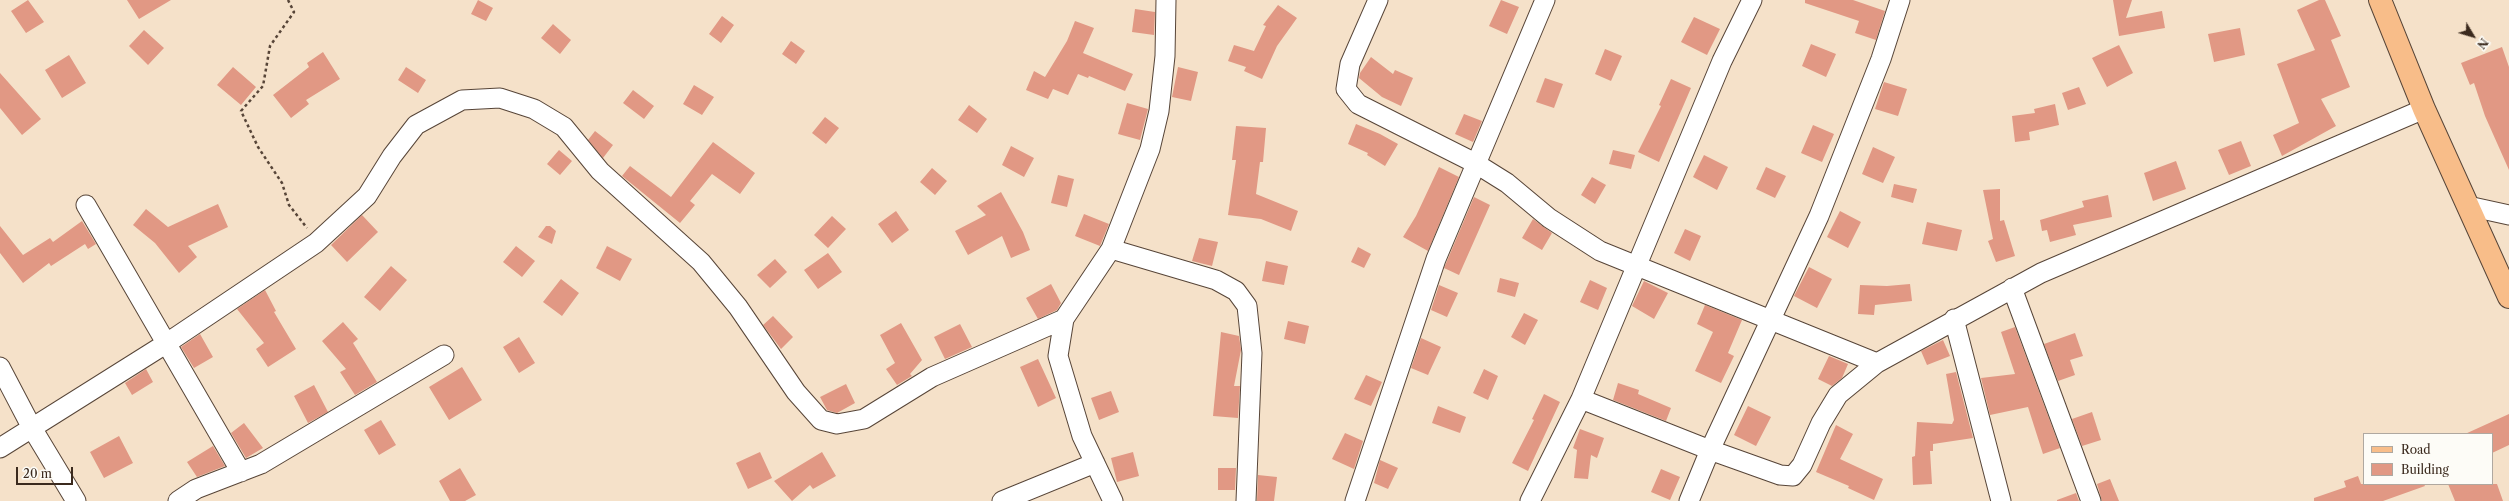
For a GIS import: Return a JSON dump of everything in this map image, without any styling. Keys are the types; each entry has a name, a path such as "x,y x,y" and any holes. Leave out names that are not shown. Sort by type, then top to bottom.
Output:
{"main road":[{"path":"2380,0 2424,109 2468,206 2506,283"}],"street":[{"path":"1113,501 1082,436 1058,356 1064,320 1111,249 1150,149 1159,111 1165,56 1166,0"},
{"path":"1378,0 1350,64 1346,89 1358,104 1475,163 1507,183 1549,218 1594,246 1637,266 1877,363"},
{"path":"1355,501 1436,259 1475,163 1545,0"},
{"path":"1530,501 1580,399 1722,61 1752,0"},
{"path":"1689,501 1710,450 1819,216 1881,59 1900,0"},
{"path":"0,448 167,343 316,243 367,196 392,156 416,125 462,100 500,98 534,109 564,128 600,171 701,262 738,307 796,392 821,420 837,424 864,419 932,377 1064,320"},
{"path":"1580,399 1710,450 1780,475 1793,476 1802,465 1821,423 1838,395 1877,363 1954,319 2041,273 2424,109"},
{"path":"86,205 167,343 240,472"},
{"path":"2468,206 2509,215"},
{"path":"1111,249 1216,280 1236,291 1247,306 1252,353 1246,501"},
{"path":"2012,288 2091,501"},
{"path":"1954,319 2001,501"},
{"path":"178,501 196,489 261,464 444,355"},
{"path":"0,366 32,428 76,501"},
{"path":"1002,501 1095,463"}],"path":[{"path":"288,0 294,12 270,46 263,86 241,111 258,147 282,183 289,205 316,243"}],"building":[{"path":"28,0 44,22 26,33 11,11"},
{"path":"127,0 171,0 139,19"},
{"path":"478,0 493,8 486,21 471,14"},
{"path":"1501,0 1519,7 1507,34 1489,26"},
{"path":"1805,0 1853,0 1885,11 1876,40 1855,33 1859,21 1805,3"},
{"path":"2113,0 2132,0 2126,18 2162,11 2165,28 2119,36"},
{"path":"2319,0 2325,0 2341,36 2331,40 2350,87 2321,99 2336,126 2282,156 2273,135 2299,123 2277,64 2315,50 2297,10"},
{"path":"1278,5 1297,18 1277,46 1262,79 1244,71 1246,67 1228,61 1234,45 1254,51 1266,26 1263,25"},
{"path":"1135,9 1155,12 1154,35 1132,32"},
{"path":"722,16 734,25 721,43 709,34"},
{"path":"1694,17 1720,29 1707,55 1681,42"},
{"path":"1075,21 1094,28 1083,53 1133,74 1125,91 1089,76 1088,78 1078,74 1068,95 1053,89 1048,99 1026,90 1034,71 1045,77 1067,41"},
{"path":"553,24 571,40 560,54 541,38"},
{"path":"2240,28 2245,55 2214,62 2208,34"},
{"path":"144,30 164,48 148,65 129,46"},
{"path":"791,41 805,51 796,64 782,54"},
{"path":"1811,44 1836,54 1826,77 1802,66"},
{"path":"2119,45 2133,73 2107,87 2092,58"},
{"path":"2502,47 2509,67 2509,170 2485,116 2474,83 2470,85 2461,63"},
{"path":"1605,49 1622,56 1611,81 1595,74"},
{"path":"323,52 340,79 306,100 309,104 291,118 273,95 309,67 307,63"},
{"path":"69,55 86,83 62,98 45,70"},
{"path":"1371,57 1393,74 1395,70 1413,78 1401,106 1382,97 1359,78 1360,73"},
{"path":"233,67 256,87 241,105 217,85"},
{"path":"406,67 426,80 418,93 398,80"},
{"path":"1178,67 1198,72 1191,101 1172,97"},
{"path":"0,73 41,119 22,135 0,108"},
{"path":"1545,78 1563,84 1554,108 1536,102"},
{"path":"1671,79 1691,88 1659,162 1638,152 1661,106 1659,105"},
{"path":"1884,82 1907,89 1898,116 1875,109"},
{"path":"694,85 714,97 702,115 683,104"},
{"path":"2079,87 2086,104 2068,110 2062,93"},
{"path":"633,90 654,106 644,119 623,103"},
{"path":"1127,103 1148,109 1140,140 1118,134"},
{"path":"2055,104 2059,125 2029,132 2030,140 2015,142 2012,116 2035,113 2034,109"},
{"path":"969,105 987,119 977,133 958,120"},
{"path":"1464,114 1482,121 1473,142 1455,134"},
{"path":"825,117 839,128 826,144 812,133"},
{"path":"1356,124 1380,134 1398,144 1385,166 1367,155 1368,153 1348,144"},
{"path":"1813,125 1834,134 1822,162 1801,153"},
{"path":"1236,126 1266,128 1263,162 1260,162 1256,194 1298,211 1291,231 1261,219 1228,215 1236,160 1232,160"},
{"path":"595,131 613,145 603,158 588,140"},
{"path":"2241,141 2251,166 2229,175 2218,150"},
{"path":"713,142 755,173 740,194 712,174 690,201 695,205 680,223 622,176 630,166 671,197"},
{"path":"1011,146 1034,158 1024,177 1002,165"},
{"path":"1873,147 1895,157 1883,183 1862,174"},
{"path":"559,150 572,161 560,175 547,164"},
{"path":"1613,150 1635,155 1631,169 1609,164"},
{"path":"1704,155 1728,167 1717,190 1693,177"},
{"path":"2176,161 2186,189 2153,201 2144,173"},
{"path":"1439,167 1459,177 1428,251 1403,237 1416,216"},
{"path":"1766,167 1786,176 1775,198 1756,189"},
{"path":"932,168 947,181 935,195 920,182"},
{"path":"1058,175 1074,179 1067,207 1051,203"},
{"path":"1592,177 1606,185 1595,204 1581,195"},
{"path":"1894,184 1917,189 1913,203 1891,197"},
{"path":"2000,189 2000,221 2004,220 2015,256 1996,262 1988,241 1993,239 1983,190"},
{"path":"1001,192 1023,232 1030,250 1011,258 1002,236 968,255 955,231 986,215 977,206"},
{"path":"2108,195 2112,217 2073,225 2076,235 2050,242 2047,230 2042,231 2040,220 2084,207 2082,201"},
{"path":"1474,197 1490,205 1459,275 1444,268"},
{"path":"218,204 228,227 188,246 197,257 179,273 155,243 133,225 146,209 168,227"},
{"path":"896,211 909,230 892,243 878,224"},
{"path":"1840,211 1861,222 1848,248 1827,237"},
{"path":"1084,214 1109,224 1100,246 1075,236"},
{"path":"362,215 378,232 347,262 331,245"},
{"path":"832,216 846,229 828,248 814,235"},
{"path":"1533,219 1552,233 1542,250 1522,238"},
{"path":"82,221 96,244 88,249 85,244 51,266 49,263 23,283 0,253 0,226 23,255 50,238 53,242"},
{"path":"1927,222 1962,230 1957,251 1922,244"},
{"path":"546,226 550,226 556,231 552,244 538,237"},
{"path":"1685,229 1701,236 1690,261 1674,253"},
{"path":"1199,238 1218,242 1212,266 1192,261"},
{"path":"516,246 535,261 522,277 503,262"},
{"path":"607,246 632,259 620,281 596,268"},
{"path":"1358,247 1371,254 1364,268 1351,262"},
{"path":"828,253 842,272 818,289 804,270"},
{"path":"775,259 787,272 770,288 757,275"},
{"path":"1266,261 1288,266 1284,285 1262,281"},
{"path":"391,266 407,280 380,311 364,297"},
{"path":"1809,267 1832,279 1817,308 1794,296"},
{"path":"1500,278 1519,283 1515,297 1497,292"},
{"path":"561,279 579,293 562,316 543,302"},
{"path":"1590,280 1607,288 1598,310 1580,302"},
{"path":"1644,281 1668,293 1654,319 1632,306"},
{"path":"1051,284 1061,303 1057,310 1038,319 1026,298"},
{"path":"1910,284 1912,301 1875,305 1874,315 1858,314 1860,285 1887,286"},
{"path":"1439,285 1458,293 1447,317 1431,310"},
{"path":"265,290 276,311 274,312 296,349 268,367 256,349 264,343 237,309"},
{"path":"1705,305 1742,320 1728,353 1734,356 1721,383 1695,371 1713,332 1697,324"},
{"path":"1524,313 1538,320 1525,345 1511,337"},
{"path":"773,316 793,337 781,349 763,325"},
{"path":"1288,321 1309,326 1305,344 1284,339"},
{"path":"343,322 358,339 353,343 377,382 355,395 340,372 346,369 322,341"},
{"path":"901,323 922,360 910,374 912,376 897,385 886,369 895,363 880,335"},
{"path":"960,324 972,347 945,359 934,337"},
{"path":"2015,327 2060,448 2043,454 2028,407 1990,415 1981,378 2015,374 2001,332"},
{"path":"1221,332 1239,336 1241,350 1234,386 1240,386 1238,418 1213,416"},
{"path":"2075,333 2083,356 2070,360 2075,375 2058,381 2044,344"},
{"path":"200,334 213,357 194,368 181,347"},
{"path":"519,337 535,363 519,373 503,347"},
{"path":"1421,338 1441,347 1428,375 1411,368"},
{"path":"1943,340 1950,356 1927,365 1921,351"},
{"path":"1829,356 1848,364 1842,378 1832,386 1818,379"},
{"path":"1038,359 1056,398 1038,407 1020,367"},
{"path":"462,367 482,400 449,420 429,387"},
{"path":"146,369 153,382 132,395 125,383"},
{"path":"1484,369 1498,376 1488,400 1473,393"},
{"path":"1956,372 1973,438 1933,444 1933,451 1930,451 1932,484 1913,485 1912,457 1915,456 1917,422 1952,424 1954,420 1946,374"},
{"path":"1366,375 1382,382 1371,406 1354,399"},
{"path":"1618,383 1639,390 1638,394 1671,408 1666,421 1613,400"},
{"path":"846,384 855,403 837,413 827,410 820,397"},
{"path":"314,385 328,412 308,423 294,396"},
{"path":"1111,391 1119,412 1099,420 1091,398"},
{"path":"1544,394 1560,402 1528,471 1512,463 1534,420 1532,419"},
{"path":"1438,406 1466,417 1460,433 1432,423"},
{"path":"1748,406 1771,417 1756,446 1734,435"},
{"path":"2092,412 2101,440 2082,446 2072,419"},
{"path":"2509,414 2509,445 2493,453 2493,433 2467,433"},
{"path":"381,420 396,445 379,455 364,430"},
{"path":"244,423 263,448 246,458 231,433"},
{"path":"1836,425 1853,434 1840,459 1883,479 1874,500 1848,488 1849,486 1816,472"},
{"path":"1580,429 1604,438 1597,458 1591,455 1588,479 1574,478 1577,450 1573,448"},
{"path":"1345,433 1363,441 1354,469 1332,459"},
{"path":"119,436 133,463 104,478 90,452"},
{"path":"213,446 225,466 197,477 187,462"},
{"path":"760,452 772,478 748,489 736,463"},
{"path":"822,452 836,476 813,489 810,485 792,501 774,481"},
{"path":"1133,452 1139,476 1117,482 1111,458"},
{"path":"1380,460 1398,468 1388,489 1374,483"},
{"path":"460,468 476,495 465,501 450,501 439,481"},
{"path":"1218,468 1236,468 1235,490 1218,490"},
{"path":"1661,469 1680,477 1670,500 1651,492"},
{"path":"1258,475 1277,477 1274,501 1257,501"},
{"path":"2358,476 2361,484 2363,485 2425,486 2383,501 2314,501 2314,498 2346,487 2344,481"},
{"path":"2110,479 2119,501 2102,501 2097,484"},
{"path":"2497,484 2503,501 2455,501 2448,485"},
{"path":"2076,493 2079,501 2057,501 2057,500"}]}
